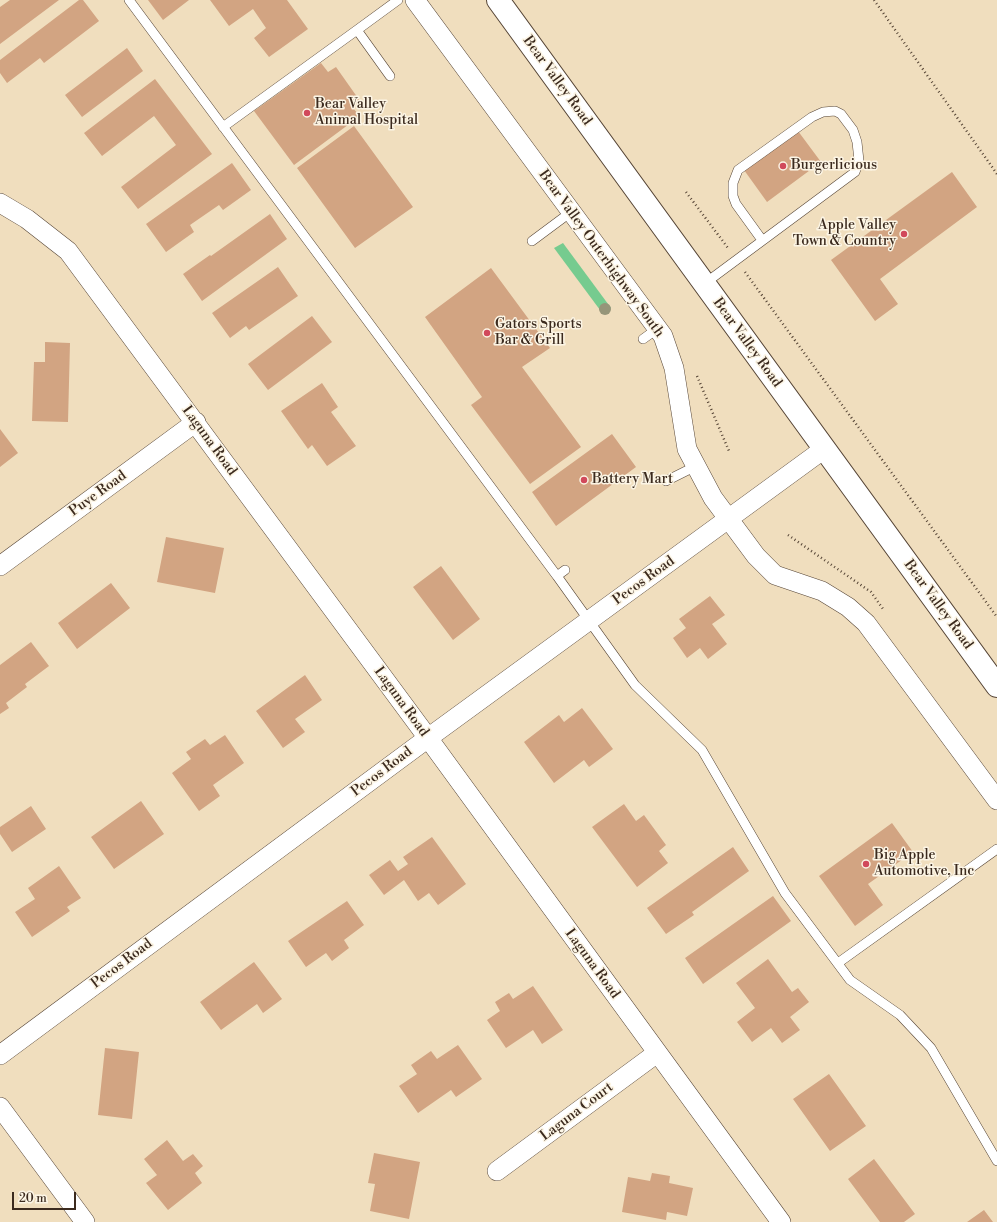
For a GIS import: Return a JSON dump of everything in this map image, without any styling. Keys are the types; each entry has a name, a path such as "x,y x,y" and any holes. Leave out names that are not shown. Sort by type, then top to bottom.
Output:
{"main road":[{"name":"Bear Valley Road","path":"498,0 997,686"}],"street":[{"name":"Bear Valley Outerhighway South","path":"415,0 571,212 650,334 663,336 674,368 687,449 713,498 756,556 774,575 822,591 848,607 866,622 997,800"},
{"name":"Laguna Road","path":"0,203 27,219 68,251 196,422 781,1222"},
{"name":"Puye Road","path":"0,566 196,422"},
{"name":"Pecos Road","path":"0,1054 588,620 824,449"},
{"name":"Laguna Court","path":"497,1171 657,1053"},
{"path":"0,1107 85,1222"}],"lane":[{"path":"129,0 643,694 694,741 705,754 779,883 850,980 900,1015 932,1048 997,1161"},
{"path":"223,127 398,0"},
{"path":"357,30 390,76"},
{"path":"704,284 855,172 859,161 857,142 853,130 841,114 835,111 823,112 812,117 738,170 732,189 736,204 762,240"},
{"path":"532,241 571,212"},
{"path":"666,481 696,466"},
{"path":"556,576 565,570"},
{"path":"838,963 997,849"}],"path":[{"path":"874,0 997,174"},
{"path":"686,192 997,616"}],"green space":[{"path":"563,243 611,308 603,314 554,248"}],"building":[{"path":"10,0 59,0 0,44 0,7"},
{"path":"79,0 83,0 99,21 44,63 40,58 7,83 0,73 0,60"},
{"path":"148,0 189,0 163,20"},
{"path":"210,0 287,0 308,29 269,57 254,38 266,28 253,9 229,26"},
{"path":"127,48 143,71 82,117 65,95"},
{"name":"Bear Valley Animal Hospital","path":"321,63 328,72 336,67 360,101 352,107 360,116 294,165 254,111"},
{"path":"155,79 212,154 138,209 121,187 176,145 154,116 102,156 84,133"},
{"path":"354,126 413,207 355,248 297,168"},
{"name":"Burgerlicious","path":"798,131 821,162 767,202 744,170"},
{"path":"232,163 251,190 223,210 219,205 190,225 194,232 166,252 146,224"},
{"name":"Apple Valley Town & Country","path":"952,172 977,207 880,279 898,304 875,321 831,260"},
{"path":"270,214 287,239 202,301 183,274"},
{"path":"278,267 298,296 249,330 246,326 230,338 212,313"},
{"path":"491,268 550,348 522,367 581,447 530,484 471,405 482,397 425,317"},
{"path":"312,316 332,342 268,390 248,364"},
{"path":"45,342 70,343 68,422 32,421 34,362 45,362"},
{"path":"322,383 338,407 331,412 356,446 327,466 312,445 308,449 281,411"},
{"path":"0,429 18,453 0,467"},
{"name":"Battery Mart","path":"612,434 636,467 556,526 532,492"},
{"path":"166,537 224,548 215,593 157,582"},
{"path":"441,566 480,619 453,640 413,587"},
{"path":"111,583 130,608 77,649 58,623"},
{"path":"710,596 725,615 712,624 727,644 708,659 700,648 687,658 673,638 686,628 679,619"},
{"path":"31,642 49,666 25,684 27,687 6,703 9,708 0,714 0,665"},
{"path":"305,675 322,700 295,719 305,732 283,748 256,711"},
{"path":"582,708 613,749 589,767 584,760 554,783 524,742 559,715 564,722"},
{"path":"225,735 244,763 213,785 220,796 199,811 172,773 191,759 186,752 205,739 210,745"},
{"path":"141,801 164,834 114,869 91,837"},
{"path":"624,804 636,821 644,815 666,845 659,851 668,863 637,887 592,827"},
{"path":"31,806 46,829 12,852 0,834 0,827"},
{"name":"Big Apple Automotive, Inc","path":"892,823 913,852 868,884 883,905 855,926 819,876"},
{"path":"432,837 466,884 438,905 429,893 418,901 404,880 384,895 369,875 390,860 398,871 408,864 403,857"},
{"path":"733,847 749,871 692,912 694,915 666,934 647,908"},
{"path":"59,866 81,898 67,907 70,911 32,937 15,912 35,899 28,888"},
{"path":"773,896 791,921 703,984 685,958"},
{"path":"347,901 364,925 344,940 349,948 332,961 326,953 306,967 288,941"},
{"path":"768,959 792,992 798,988 809,1002 790,1017 800,1030 782,1043 771,1028 752,1042 737,1022 755,1008 736,983"},
{"path":"254,962 282,999 263,1013 257,1004 221,1030 200,1002"},
{"path":"533,986 563,1030 542,1044 533,1030 506,1048 487,1020 500,1011 495,1002 509,993 513,999"},
{"path":"458,1045 482,1079 456,1097 451,1090 418,1113 399,1086 417,1074 411,1065 431,1051 437,1059"},
{"path":"105,1048 139,1052 132,1119 98,1115"},
{"path":"829,1074 866,1126 830,1151 793,1099"},
{"path":"167,1140 183,1161 193,1154 203,1166 195,1173 202,1183 168,1210 146,1183 157,1175 144,1159"},
{"path":"374,1153 420,1162 409,1219 370,1211 375,1184 368,1183"},
{"path":"874,1159 915,1214 904,1222 880,1222 848,1179"},
{"path":"652,1173 670,1176 669,1183 693,1188 687,1216 667,1212 666,1220 622,1212 628,1177 650,1181"},
{"path":"984,1210 993,1222 967,1222"}],"place":[{"name":"Bear Valley Animal Hospital","path":"307,113"},
{"name":"Burgerlicious","path":"783,166"},
{"name":"Apple Valley Town & Country","path":"904,234"},
{"name":"Gators Sports Bar & Grill","path":"487,333"},
{"name":"Battery Mart","path":"584,480"},
{"name":"Big Apple Automotive, Inc","path":"866,864"}]}
